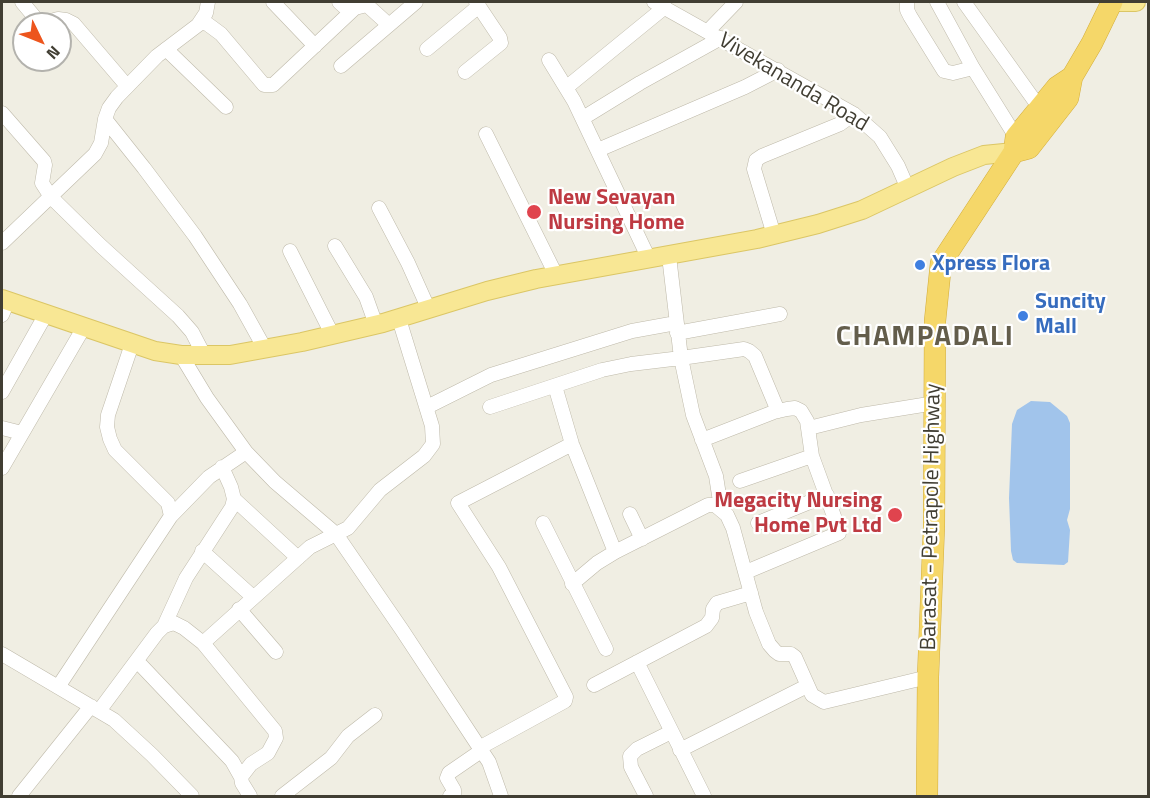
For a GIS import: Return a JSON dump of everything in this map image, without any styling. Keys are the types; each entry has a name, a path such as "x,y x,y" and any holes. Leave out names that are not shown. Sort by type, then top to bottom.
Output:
{"highway":[{"name":"Barasat - Petrapole Highway","path":"1015,144 1029,148 1068,98 1072,77 1112,2"},
{"name":"Barasat - Petrapole Highway","path":"927,796 928,676 934,526 936,321 941,263 1039,107 1057,87 1072,77"}],"main road":[{"path":"1112,2 1136,2"},
{"path":"4,305 46,314 155,351 180,355 230,355 376,325 487,291 556,275 774,235 862,210 952,166 1015,144"}],"street":[{"path":"22,2 37,20 44,23 66,20 74,24 127,86"},
{"path":"2,243 95,154 102,143 109,108 127,86 166,49 198,25 208,2"},
{"path":"273,2 315,46"},
{"path":"339,2 350,12"},
{"path":"341,66 417,2"},
{"path":"708,31 736,2"},
{"path":"907,2 910,16 944,71 953,73 973,68"},
{"path":"937,2 1015,144"},
{"path":"964,2 1039,107"},
{"path":"202,20 221,34 264,85 273,85 355,8 367,4 389,25"},
{"path":"427,49 478,4 500,38 501,44 465,72"},
{"path":"567,87 660,4"},
{"name":"Vivekananda Road","path":"660,4 854,114 880,137 898,166 908,189"},
{"path":"583,118 721,38"},
{"path":"166,49 226,107"},
{"path":"549,60 567,87 583,118 649,259"},
{"path":"598,150 745,87 778,70"},
{"path":"2,113 44,161 42,183 51,197 178,316 192,332 204,355"},
{"path":"774,235 754,169 756,160 840,124 854,114"},
{"path":"105,119 195,236 240,304 265,349"},
{"path":"486,134 556,275"},
{"path":"379,208 408,263 429,310"},
{"path":"335,246 366,297 376,325"},
{"path":"290,251 332,334"},
{"path":"669,256 681,358 688,396 716,476 721,508 733,528 769,644 779,654 791,654 795,657 812,695 824,702 928,676"},
{"path":"2,392 46,314"},
{"path":"427,407 501,371 633,331 677,328 780,314"},
{"path":"203,643 310,547 348,528 380,490 424,456 433,444 432,426 427,407 399,319"},
{"path":"2,468 84,327"},
{"path":"132,344 108,415 107,427 115,450 168,503 171,516"},
{"path":"490,407 602,370 744,349 755,356 778,411"},
{"path":"180,355 207,398 246,452 275,482 336,534 480,749 493,772 501,796"},
{"path":"555,386 572,444 615,552"},
{"path":"809,428 861,415 935,403"},
{"path":"702,440 778,411 795,408 801,411 809,428 812,456 839,533 746,572"},
{"path":"2,428 22,433"},
{"path":"450,796 454,794 454,789 447,778 449,773 480,749 565,701 566,697 499,567 458,502 572,444"},
{"path":"58,687 171,516 209,477 246,452"},
{"path":"740,481 812,456"},
{"path":"222,468 234,499 298,558"},
{"path":"758,523 827,495"},
{"path":"21,794 137,661 164,626 177,596 202,551 229,514 234,499"},
{"path":"572,584 597,563 615,552 708,505 715,504 721,508"},
{"path":"630,514 642,539"},
{"path":"543,523 606,649"},
{"path":"202,551 253,597"},
{"path":"594,685 706,626 712,618 712,609 717,603 751,592"},
{"path":"239,609 276,652"},
{"path":"164,626 174,623 203,643 275,731 276,738 268,753 251,764 241,777"},
{"path":"2,654 114,720 192,796"},
{"path":"137,661 228,757 250,796"},
{"path":"637,662 704,796"},
{"path":"680,750 807,686"},
{"path":"282,796 331,758 348,736 375,715"},
{"path":"646,796 631,767 630,756 637,748 671,732"}],"water":[{"path":"1031,401 1050,402 1067,416 1070,423 1070,509 1067,520 1070,530 1068,562 1064,565 1017,563 1013,560 1011,551 1009,498 1012,424 1017,410"}],"place":[{"name":"New Sevayan Nursing Home","path":"534,212"},
{"name":"Xpress Flora","path":"920,265"},
{"name":"Suncity Mall","path":"1023,316"},
{"name":"Megacity Nursing Home Pvt Ltd","path":"895,515"}],"district":[{"name":"CHAMPADALI","path":"925,338"}]}
